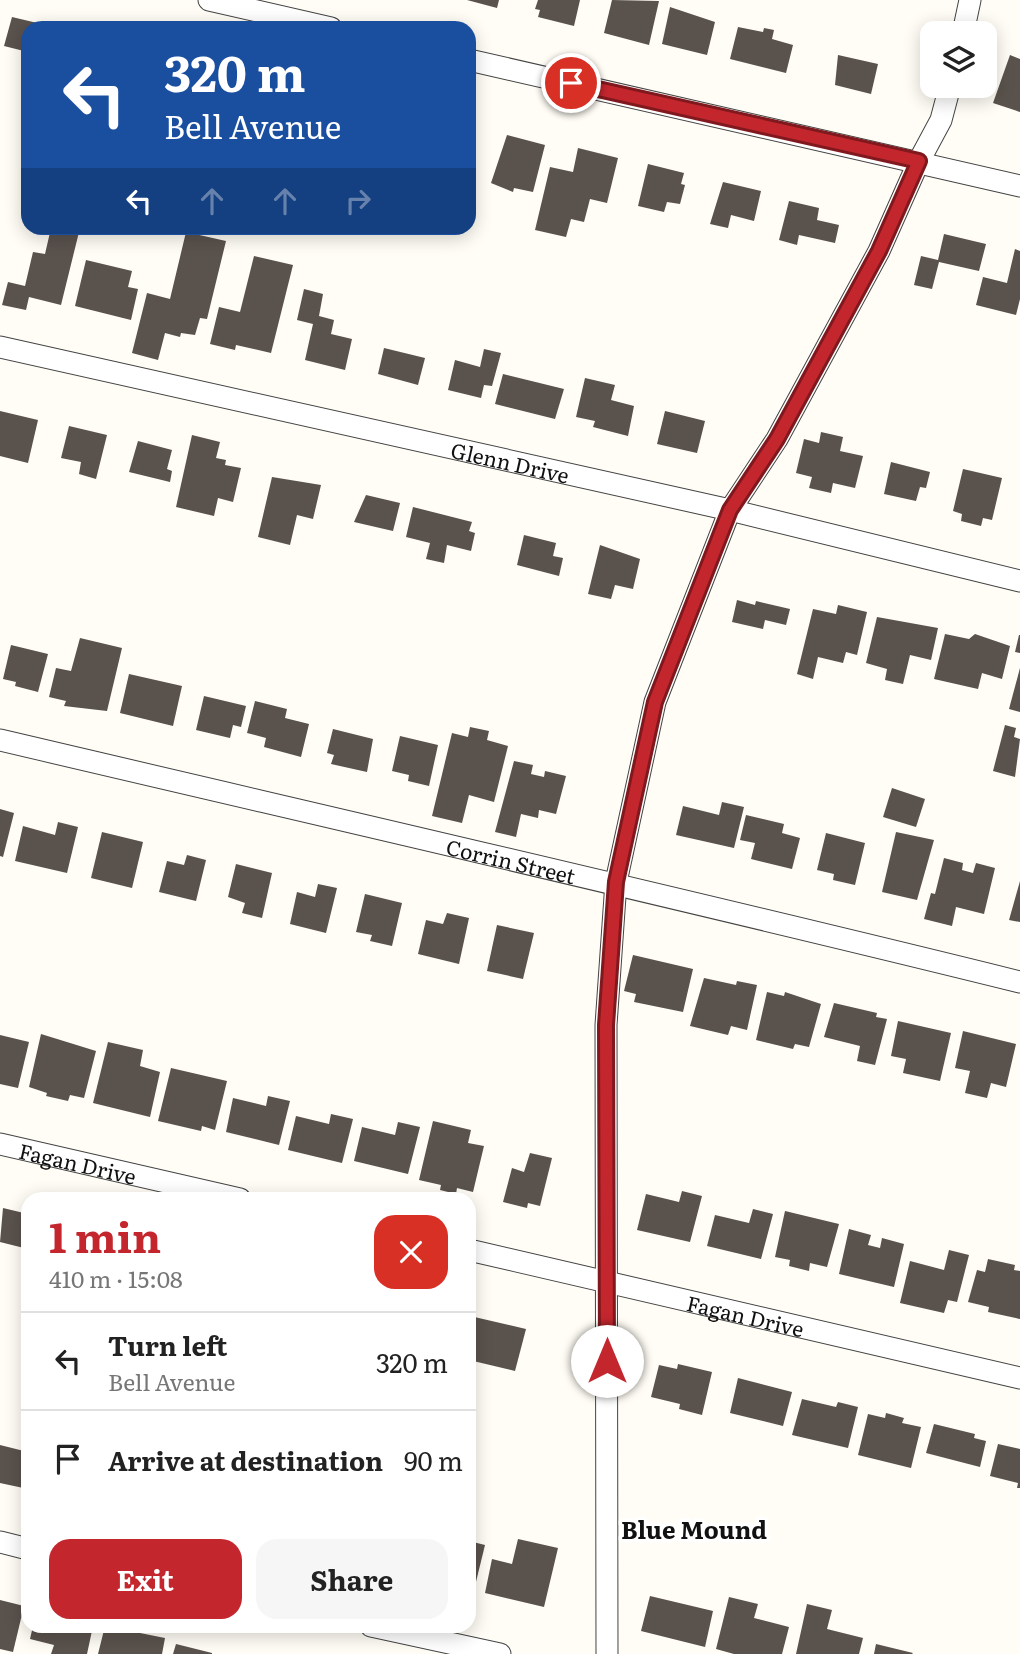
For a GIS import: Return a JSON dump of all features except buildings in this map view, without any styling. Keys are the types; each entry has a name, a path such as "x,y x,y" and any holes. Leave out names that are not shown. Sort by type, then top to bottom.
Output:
{"street":[{"path":"209,0 300,21"},
{"path":"965,21 970,0"},
{"path":"476,62 1020,186"},
{"path":"607,1654 606,1025 616,882 655,702 730,510 777,439 873,263 919,161 941,120 947,98"},
{"name":"Glenn Drive","path":"0,346 730,510 1020,582"},
{"name":"Corrin Street","path":"0,740 499,858 616,882 1020,982"},
{"name":"Fagan Drive","path":"0,1144 209,1192"},
{"name":"Fagan Drive","path":"476,1252 1020,1378"},
{"path":"0,1542 21,1547"},
{"path":"403,1633 500,1654"}],"district":[{"name":"Blue Mound","path":"694,1528"}],"route":[{"path":"571,83 919,161 879,251 777,439 730,510 655,702 616,882 606,1025 607,1361"}]}
